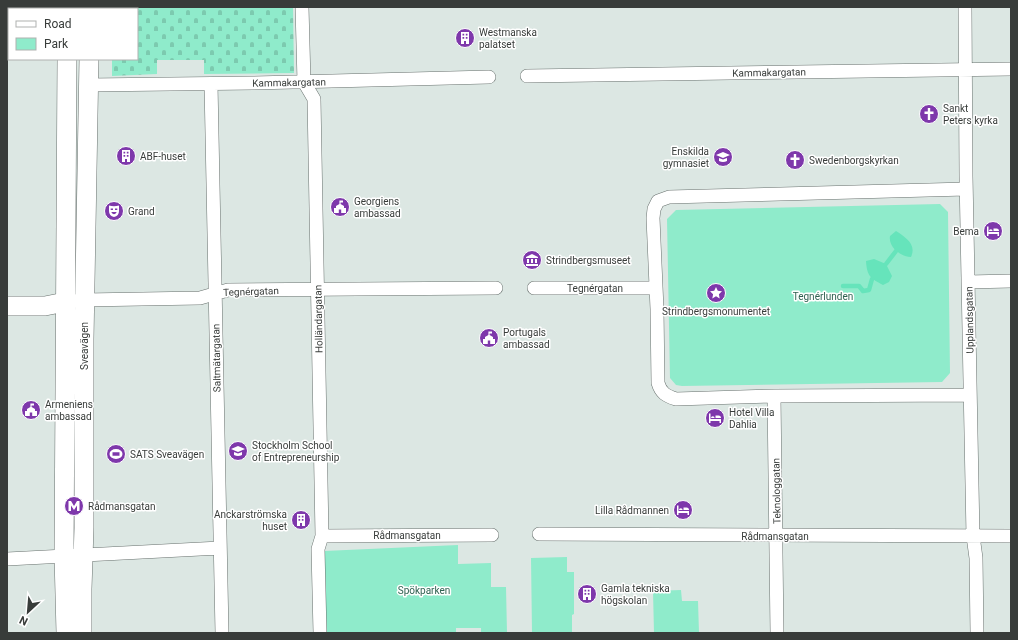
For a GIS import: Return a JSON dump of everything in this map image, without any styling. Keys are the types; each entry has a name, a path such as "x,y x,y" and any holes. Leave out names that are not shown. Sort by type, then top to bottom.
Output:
{"main road":[{"name":"Sveavägen","path":"66,633 64,556 67,60"},
{"name":"Sveavägen","path":"82,633 89,60"},
{"name":"Tegnérgatan","path":"7,306 45,306 65,302"}],"street":[{"name":"Holländargatan","path":"302,7 304,82 314,99 322,536 318,549 320,633"},
{"name":"Upplandsgatan","path":"965,7 966,189 973,536 976,558 977,633"},
{"name":"Kammakargatan","path":"527,76 1011,69"},
{"name":"Kammakargatan","path":"89,85 489,78"},
{"name":"Saltmätargatan","path":"211,84 222,633"},
{"path":"966,189 668,198 658,201 654,209 653,218 658,384 660,391 666,396 676,399 774,396 970,395"},
{"path":"968,282 1011,281"},
{"name":"Tegnérgatan","path":"65,302 85,300 200,298 228,290 496,288"},
{"name":"Tegnérgatan","path":"534,288 655,288"},
{"name":"Teknologgatan","path":"774,396 777,633"},
{"name":"Rådmansgatan","path":"539,534 1011,536"},
{"name":"Rådmansgatan","path":"322,536 492,535"},
{"path":"7,559 220,548"}],"green space":[{"path":"293,7 294,73 204,74 204,60 157,60 157,74 112,76 112,60 138,60 138,8 112,8"},
{"name":"Tegnérlunden","path":"940,204 948,212 950,373 942,382 682,386 676,385 670,378 667,219 676,210"},
{"name":"Spökparken","path":"458,545 458,564 491,563 491,587 506,587 507,633 481,633 481,628 456,628 456,633 325,633 324,551"},
{"path":"567,557 567,572 574,572 574,614 572,615 572,633 532,633 531,558"},
{"path":"681,590 682,601 698,601 699,633 654,633 653,591"}],"shaded area":[{"path":"896,231 909,241 912,248 911,257 907,257 899,253 891,244 890,236"},
{"path":"874,259 886,264 892,276 889,282 883,285 872,278 868,273 866,261"}],"waterway":[{"path":"886,264 896,251"},
{"path":"843,286 859,286 863,291 869,290 872,279"}],"place":[{"name":"Westmanska palatset","path":"465,38"},
{"name":"Sankt Peters kyrka","path":"929,114"},
{"name":"ABF-huset","path":"126,156"},
{"name":"Enskilda gymnasiet","path":"723,157"},
{"name":"Swedenborgskyrkan","path":"795,160"},
{"name":"Georgiens ambassad","path":"340,207"},
{"name":"Grand","path":"114,211"},
{"name":"Bema","path":"993,231"},
{"name":"Strindbergsmuseet","path":"532,260"},
{"name":"Strindbergsmonumentet","path":"716,293"},
{"name":"Portugals ambassad","path":"489,338"},
{"name":"Armeniens ambassad","path":"31,410"},
{"name":"Hotel Villa Dahlia","path":"715,418"},
{"name":"Stockholm School of Entrepreneurship","path":"238,451"},
{"name":"SATS Sveavägen","path":"116,454"},
{"name":"Rådmansgatan","path":"74,506"},
{"name":"Lilla Rådmannen","path":"683,510"},
{"name":"Anckarströmska huset","path":"301,520"},
{"name":"Gamla tekniska högskolan","path":"587,594"}]}
